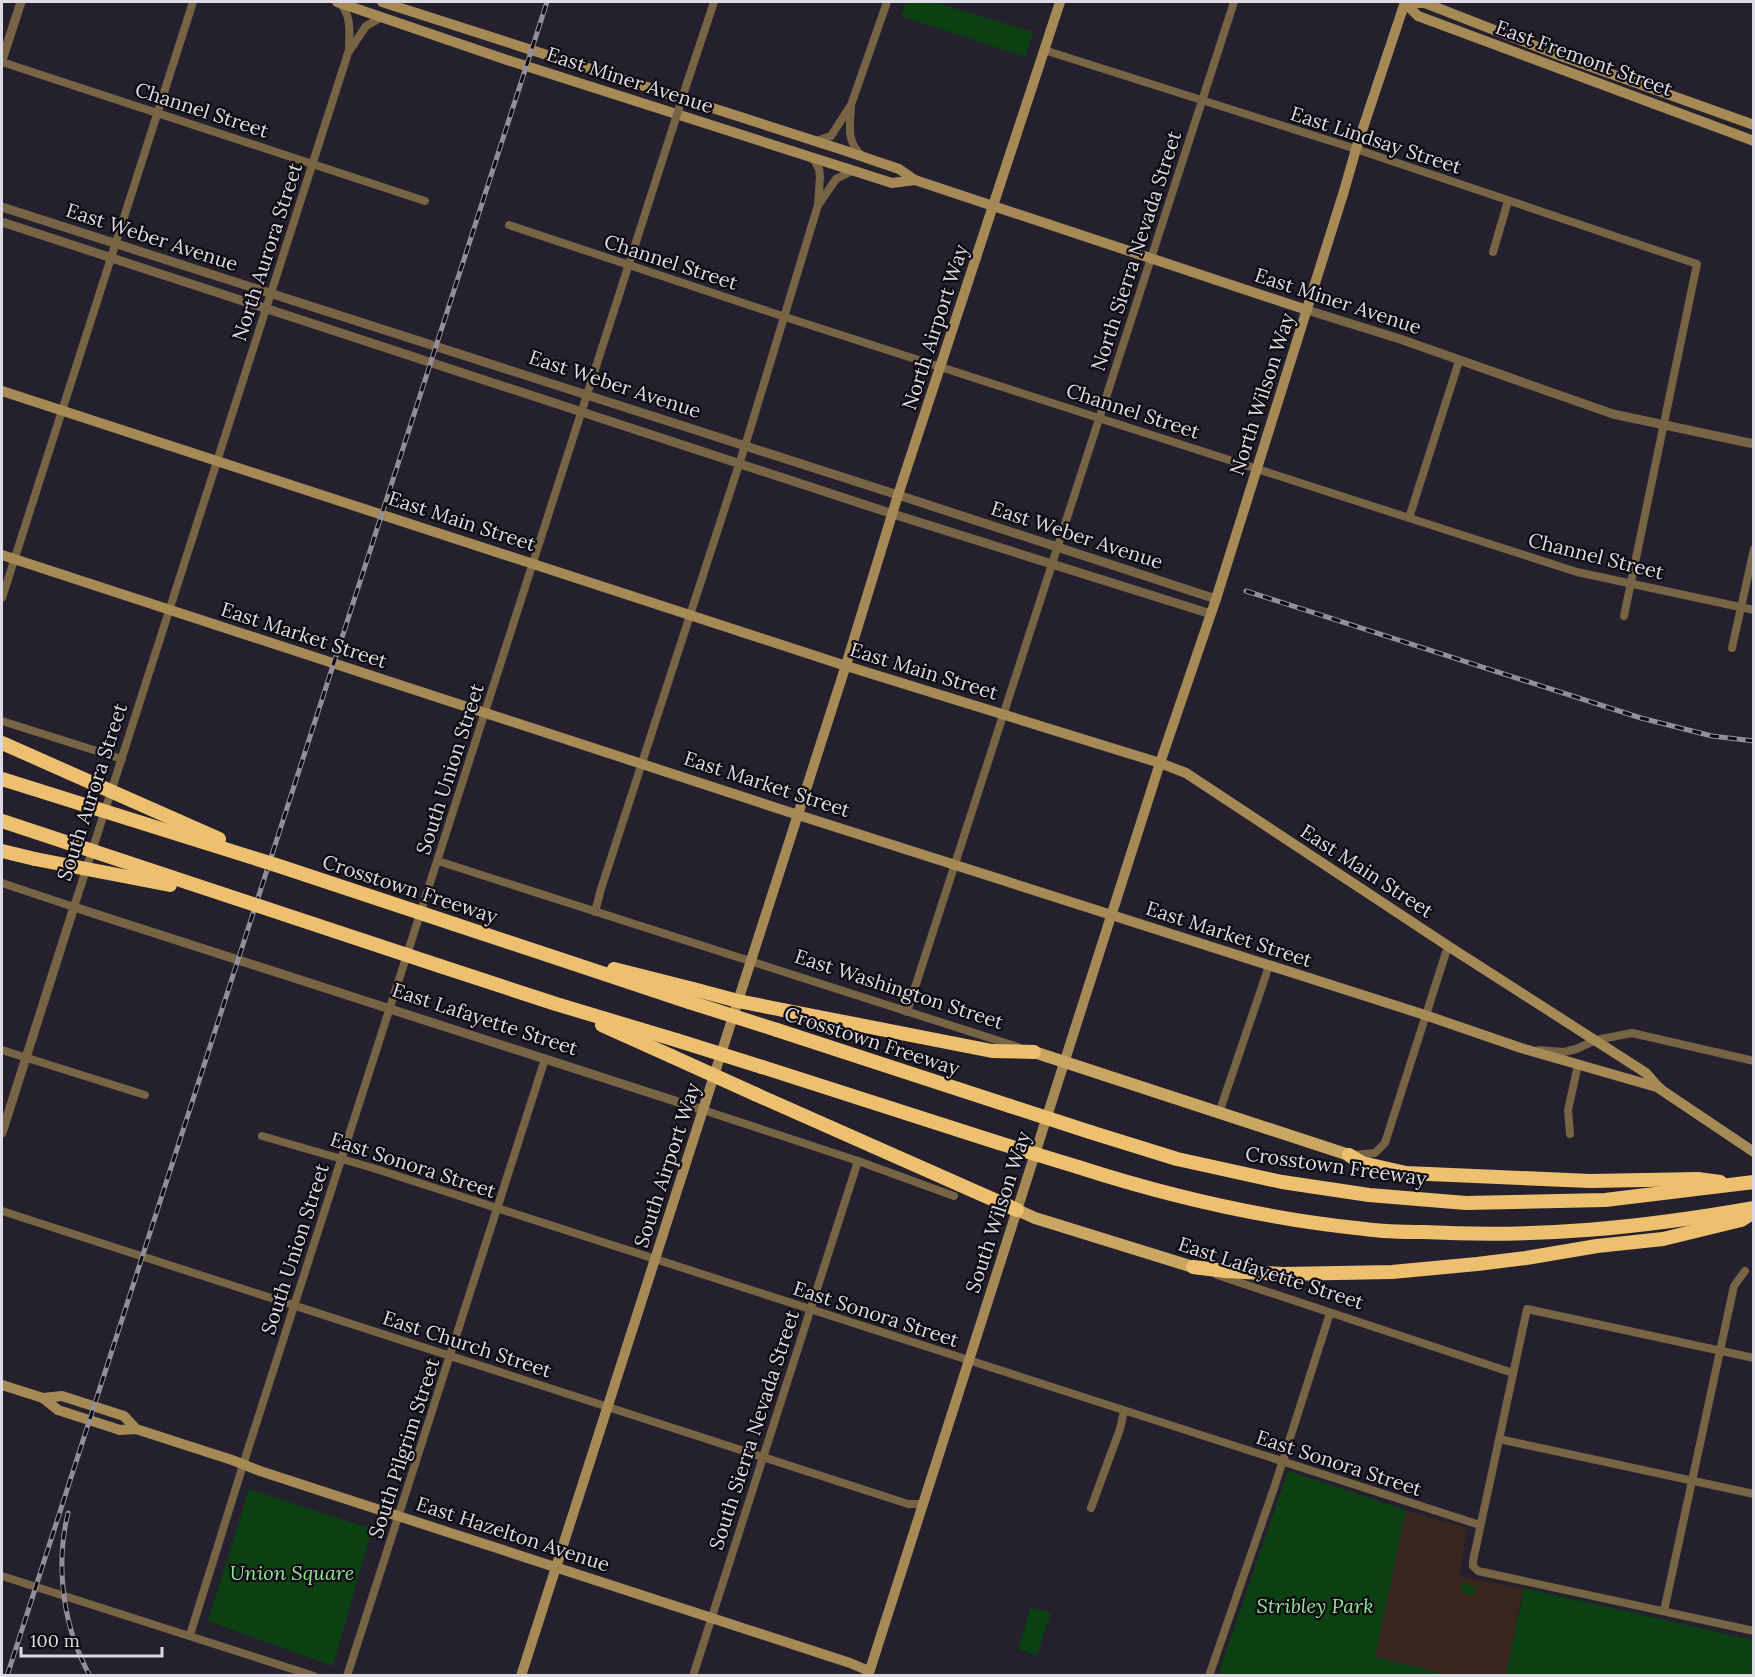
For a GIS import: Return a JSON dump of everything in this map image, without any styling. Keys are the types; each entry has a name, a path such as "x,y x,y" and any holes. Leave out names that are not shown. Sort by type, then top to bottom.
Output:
{"highway":[{"path":"2,743 279,866"},
{"name":"Crosstown Freeway","path":"2,779 279,866 562,959 632,972 777,1030 1177,1159 1282,1182 1369,1195 1466,1203 1605,1200 1754,1182"},
{"path":"2,821 556,1004 999,1143 1191,1199 1277,1217 1367,1230 1473,1235 1575,1232 1674,1222 1754,1210"},
{"path":"2,851 225,896"},
{"path":"691,995 738,1001 992,1051 1034,1052"},
{"path":"556,1004 1017,1210"},
{"path":"1349,1155 1362,1163 1406,1173 1590,1181 1698,1179 1737,1184"},
{"path":"1193,1267 1245,1273 1283,1274 1392,1272 1477,1264 1597,1246 1663,1239 1741,1220 1754,1210"}],"main road":[{"name":"East Miner Avenue","path":"338,2 513,62 892,183 915,180"},
{"name":"East Miner Avenue","path":"385,2 864,157 899,169 915,180 1307,310"},
{"name":"North Airport Way","path":"846,665 898,495 1060,2"},
{"name":"East Fremont Street","path":"1404,2 1425,3 1561,56 1754,125"},
{"name":"East Fremont Street","path":"1404,2 1418,16 1754,141"},
{"name":"North Wilson Way","path":"1160,763 1211,615 1404,2"},
{"name":"East Main Street","path":"2,391 1186,773 1646,1073 1660,1089 1754,1152"},
{"name":"East Market Street","path":"2,555 1521,1048 1660,1089"},
{"name":"South Airport Way","path":"521,1676 846,665"},
{"name":"South Wilson Way","path":"870,1674 1160,763"},
{"name":"East Washington Street","path":"1034,1052 1349,1155"},
{"name":"East Lafayette Street","path":"1017,1210 1035,1218 1193,1267"},
{"name":"East Hazelton Avenue","path":"2,1384 43,1398 62,1396 124,1416 136,1429 850,1663 870,1674"}],"street":[{"path":"2,61 21,2"},
{"path":"2,598 193,2"},
{"name":"North Aurora Street","path":"217,461 348,53 350,24 346,10 338,2"},
{"name":"South Union Street","path":"190,1635 714,2"},
{"path":"816,141 831,136 851,105 887,2"},
{"name":"North Sierra Nevada Street","path":"1003,715 1059,548 1234,2"},
{"name":"North Aurora Street","path":"348,53 366,26 373,20 383,17"},
{"name":"East Lindsay Street","path":"1044,50 1696,262 1697,270 1663,426"},
{"name":"Channel Street","path":"2,61 425,201"},
{"path":"851,105 849,137 856,150 864,157"},
{"path":"595,912 641,763 745,446 818,205 819,169 810,156"},
{"path":"818,205 836,179 854,170"},
{"path":"1493,252 1508,201"},
{"name":"East Weber Avenue","path":"2,207 271,295 588,394 1216,599"},
{"name":"East Weber Avenue","path":"2,222 892,514 1211,615"},
{"name":"Channel Street","path":"508,225 785,317 1577,572 1754,610"},
{"name":"East Miner Avenue","path":"1307,310 1400,339 1613,414 1754,444"},
{"path":"1409,518 1459,361"},
{"path":"1624,616 1663,426"},
{"name":"South Aurora Street","path":"2,1133 217,461"},
{"path":"1732,648 1754,549"},
{"path":"907,1012 1003,715"},
{"path":"2,721 122,759"},
{"name":"East Washington Street","path":"438,861 750,963 1034,1052"},
{"name":"East Lafayette Street","path":"2,883 703,1110 858,1161 954,1196"},
{"path":"1349,1155 1375,1153 1385,1143 1448,946"},
{"path":"1219,1113 1269,966"},
{"name":"East Market Street","path":"1521,1048 1564,1052 1596,1040 1632,1033 1754,1061"},
{"path":"2,1050 145,1095"},
{"name":"South Pilgrim Street","path":"347,1676 545,1059"},
{"path":"1570,1134 1568,1110 1578,1065"},
{"name":"East Sonora Street","path":"262,1136 342,1159 1480,1525"},
{"name":"South Sierra Nevada Street","path":"693,1676 858,1161"},
{"name":"East Church Street","path":"2,1211 908,1504 923,1504"},
{"name":"East Lafayette Street","path":"1193,1267 1513,1373"},
{"path":"1664,1611 1734,1286 1745,1271"},
{"path":"1754,1358 1527,1309 1473,1561 1476,1570 1754,1631"},
{"path":"1209,1676 1330,1313"},
{"path":"1091,1508 1120,1429 1124,1411"},
{"path":"1499,1439 1754,1494"},
{"path":"2,1576 314,1676"}],"shaded area":[{"path":"1406,1510 1467,1528 1459,1576 1523,1588 1506,1675 1448,1675 1375,1657"}],"green space":[{"path":"906,2 934,2 1033,32 1025,57 901,16"},
{"name":"Stribley Park","path":"1288,1471 1406,1510 1375,1657 1448,1675 1218,1675"},
{"name":"Union Square","path":"249,1489 372,1529 333,1666 208,1621"},
{"path":"1465,1583 1477,1588 1472,1596 1461,1591"},
{"path":"1524,1588 1753,1640 1753,1675 1506,1675"},
{"path":"1031,1607 1051,1613 1037,1655 1018,1649"}],"railway":[{"path":"7,1676 547,2"},
{"path":"1246,591 1641,718 1712,736 1754,741"},
{"path":"68,1513 62,1554 64,1596 73,1637 90,1676"}]}
